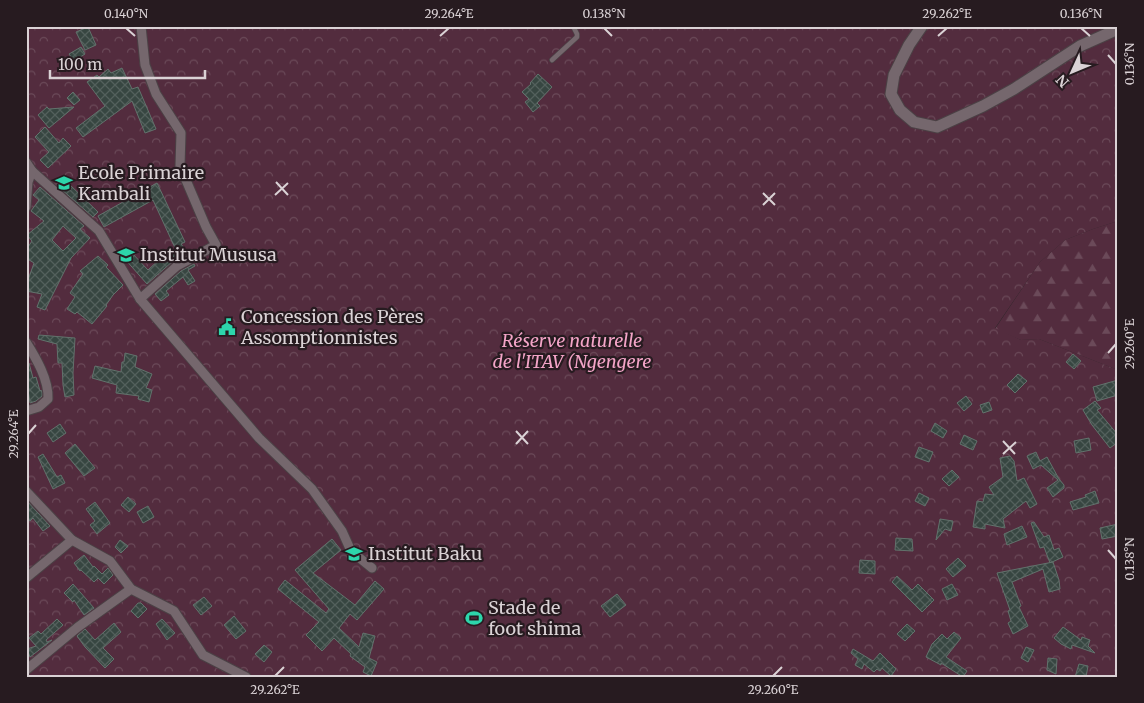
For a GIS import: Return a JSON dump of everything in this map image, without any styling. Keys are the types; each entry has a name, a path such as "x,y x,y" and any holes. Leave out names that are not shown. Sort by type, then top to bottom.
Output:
{"street":[{"path":"140,299 177,266 216,244 206,227 180,166 181,133 156,94 145,65 141,26"},
{"path":"922,26 909,45 894,75 891,94 900,110 914,122 937,126 1006,93 1080,46 1118,29"},
{"path":"26,162 32,171 99,231 140,299 259,438 312,488 342,531 351,551 372,568"},
{"path":"26,207 28,182 32,171"},
{"path":"26,342 34,355 48,390 48,400 39,407 26,411"},
{"path":"26,491 72,540 110,561 131,589 174,612 203,655 246,677"},
{"path":"26,578 72,540"},
{"path":"26,670 78,627 131,589"}],"lane":[{"path":"552,60 577,38 573,26"}],"green space":[{"name":"Réserve naturelle de l'ITAV (Ngengere","path":"26,26 1118,26 1118,221 1065,240 1040,262 995,328 1021,340 1039,339 1118,370 1118,677 26,677"},
{"path":"1118,221 1118,370 1039,339 1021,340 995,329 1040,262 1065,240"}],"building":[{"path":"88,27 96,45 85,50 76,32"},
{"path":"81,47 85,54 74,61 69,54"},
{"path":"122,68 132,89 138,87 156,129 145,133 132,101 83,137 76,128 105,106 87,82 97,75 99,77 108,69 111,73"},
{"path":"538,74 552,87 537,103 540,106 533,112 525,102 529,99 522,92"},
{"path":"73,92 80,100 74,105 67,98"},
{"path":"47,107 49,109 74,107 49,128 38,115"},
{"path":"45,127 59,143 63,138 71,146 48,168 40,160 49,152 35,137"},
{"path":"68,183 98,212 93,217 61,189"},
{"path":"157,183 185,242 181,244 188,253 173,261 147,284 124,258 131,252 148,270 162,257 164,259 176,250 153,200 104,227 98,216"},
{"path":"40,187 84,226 80,229 90,238 71,258 45,310 37,307 42,294 26,291 34,263 26,258 26,250 32,241 27,235 44,221 31,211 39,200 33,195","holes":["63,226 76,238 63,251 52,240"]},
{"path":"98,256 108,265 106,267 123,285 113,295 107,306 92,324 77,312 75,314 67,309 75,297 70,293 83,274 80,271"},
{"path":"194,264 195,266 188,270 195,281 188,285 183,277 166,291 169,295 161,301 155,294 181,271"},
{"path":"39,335 75,338 74,395 65,397 62,363 58,363 57,344 38,339"},
{"path":"125,353 137,356 135,367 152,374 146,388 152,390 149,402 138,399 139,396 116,393 117,385 92,378 95,366 121,372"},
{"path":"1073,354 1081,361 1074,369 1066,362"},
{"path":"26,363 29,363 33,378 36,377 42,392 42,396 30,403 28,390 26,390"},
{"path":"1018,374 1027,381 1015,393 1007,385"},
{"path":"1118,380 1118,395 1097,401 1093,387"},
{"path":"966,396 972,404 964,411 957,403"},
{"path":"1095,401 1101,408 1097,410 1118,435 1118,442 1110,448 1083,410"},
{"path":"989,402 992,410 983,413 980,405"},
{"path":"935,423 947,431 943,438 931,431"},
{"path":"60,424 66,433 53,442 47,433"},
{"path":"964,435 977,441 973,450 960,444"},
{"path":"1089,438 1091,450 1076,453 1074,441"},
{"path":"75,444 95,468 84,476 65,453"},
{"path":"919,447 933,452 929,462 915,457"},
{"path":"1036,452 1040,461 1047,457 1064,485 1064,488 1053,497 1047,488 1058,480 1041,465 1033,469 1027,456"},
{"path":"43,454 57,477 61,475 65,483 53,489 38,457"},
{"path":"1010,456 1014,461 1017,481 1024,478 1037,504 1030,508 1026,501 1003,519 1005,528 985,524 985,529 973,527 977,501 983,502 985,494 994,495 989,487 1003,477 1000,458"},
{"path":"952,470 959,477 949,486 942,479"},
{"path":"1095,491 1099,503 1073,510 1070,502 1086,497 1085,495"},
{"path":"919,493 929,498 925,506 915,501"},
{"path":"128,497 136,504 129,512 121,505"},
{"path":"26,500 50,526 43,531 33,518 30,521 26,516"},
{"path":"95,502 110,523 97,534 90,525 95,521 86,509"},
{"path":"148,506 154,517 143,523 137,512"},
{"path":"940,519 953,521 951,531 945,529 936,540"},
{"path":"1034,522 1044,537 1049,535 1054,550 1059,548 1063,557 1050,563 1044,547 1040,548 1031,523"},
{"path":"1118,524 1118,536 1102,539 1100,528"},
{"path":"1022,526 1027,537 1007,545 1004,534"},
{"path":"896,538 912,539 913,551 895,550"},
{"path":"332,539 341,550 313,573 355,605 375,581 384,589 357,620 350,614 339,628 359,647 363,633 375,636 369,658 377,662 371,676 363,672 365,667 350,656 351,654 334,638 322,651 306,635 319,622 278,589 285,580 326,613 329,609 295,570"},
{"path":"120,540 128,546 121,553 115,547"},
{"path":"84,555 93,567 102,574 108,568 113,575 104,584 98,578 94,582 80,571 74,563"},
{"path":"958,558 966,566 953,577 946,569"},
{"path":"860,560 875,561 875,574 859,573"},
{"path":"1053,562 1060,589 1049,592 1043,569 1012,582 1021,606 1019,607 1028,626 1013,634 1008,623 1011,621 1008,611 1010,610 997,573"},
{"path":"897,576 912,590 918,584 934,600 922,612 892,582"},
{"path":"73,584 94,608 84,615 74,600 73,602 64,593"},
{"path":"952,584 958,595 947,600 942,589"},
{"path":"617,594 626,605 610,617 601,606"},
{"path":"204,597 212,606 201,615 193,605"},
{"path":"138,603 141,603 147,609 138,618 131,611"},
{"path":"234,616 246,631 236,639 224,625"},
{"path":"57,619 63,625 46,640 47,642 52,640 30,657 27,649 36,646 29,638 38,631 41,634"},
{"path":"162,619 175,633 167,640 156,624"},
{"path":"114,623 121,632 103,648 114,659 105,668 77,636 85,629 95,640"},
{"path":"907,624 915,631 905,641 897,634"},
{"path":"1063,627 1081,640 1082,637 1090,640 1088,646 1095,653 1072,645 1071,649 1061,644 1054,638"},
{"path":"954,632 961,638 946,657 967,671 963,677 941,663 941,665 926,657 932,644 942,634 947,639"},
{"path":"264,645 272,652 264,662 255,654"},
{"path":"1026,647 1034,650 1028,662 1021,658"},
{"path":"853,649 873,661 880,653 896,669 891,676 882,668 880,671 877,669 874,672 864,664 862,669 855,665 858,659 851,653"},
{"path":"1048,658 1057,659 1056,674 1047,670"},
{"path":"1079,664 1088,666 1086,677 1075,677"}],"place":[{"name":"Ecole Primaire Kambali","path":"64,183"},
{"name":"Institut Mususa","path":"126,255"},
{"name":"Concession des Pères Assomptionnistes","path":"227,327"},
{"name":"Institut Baku","path":"354,554"},
{"name":"Stade de foot shima","path":"474,618"}]}
